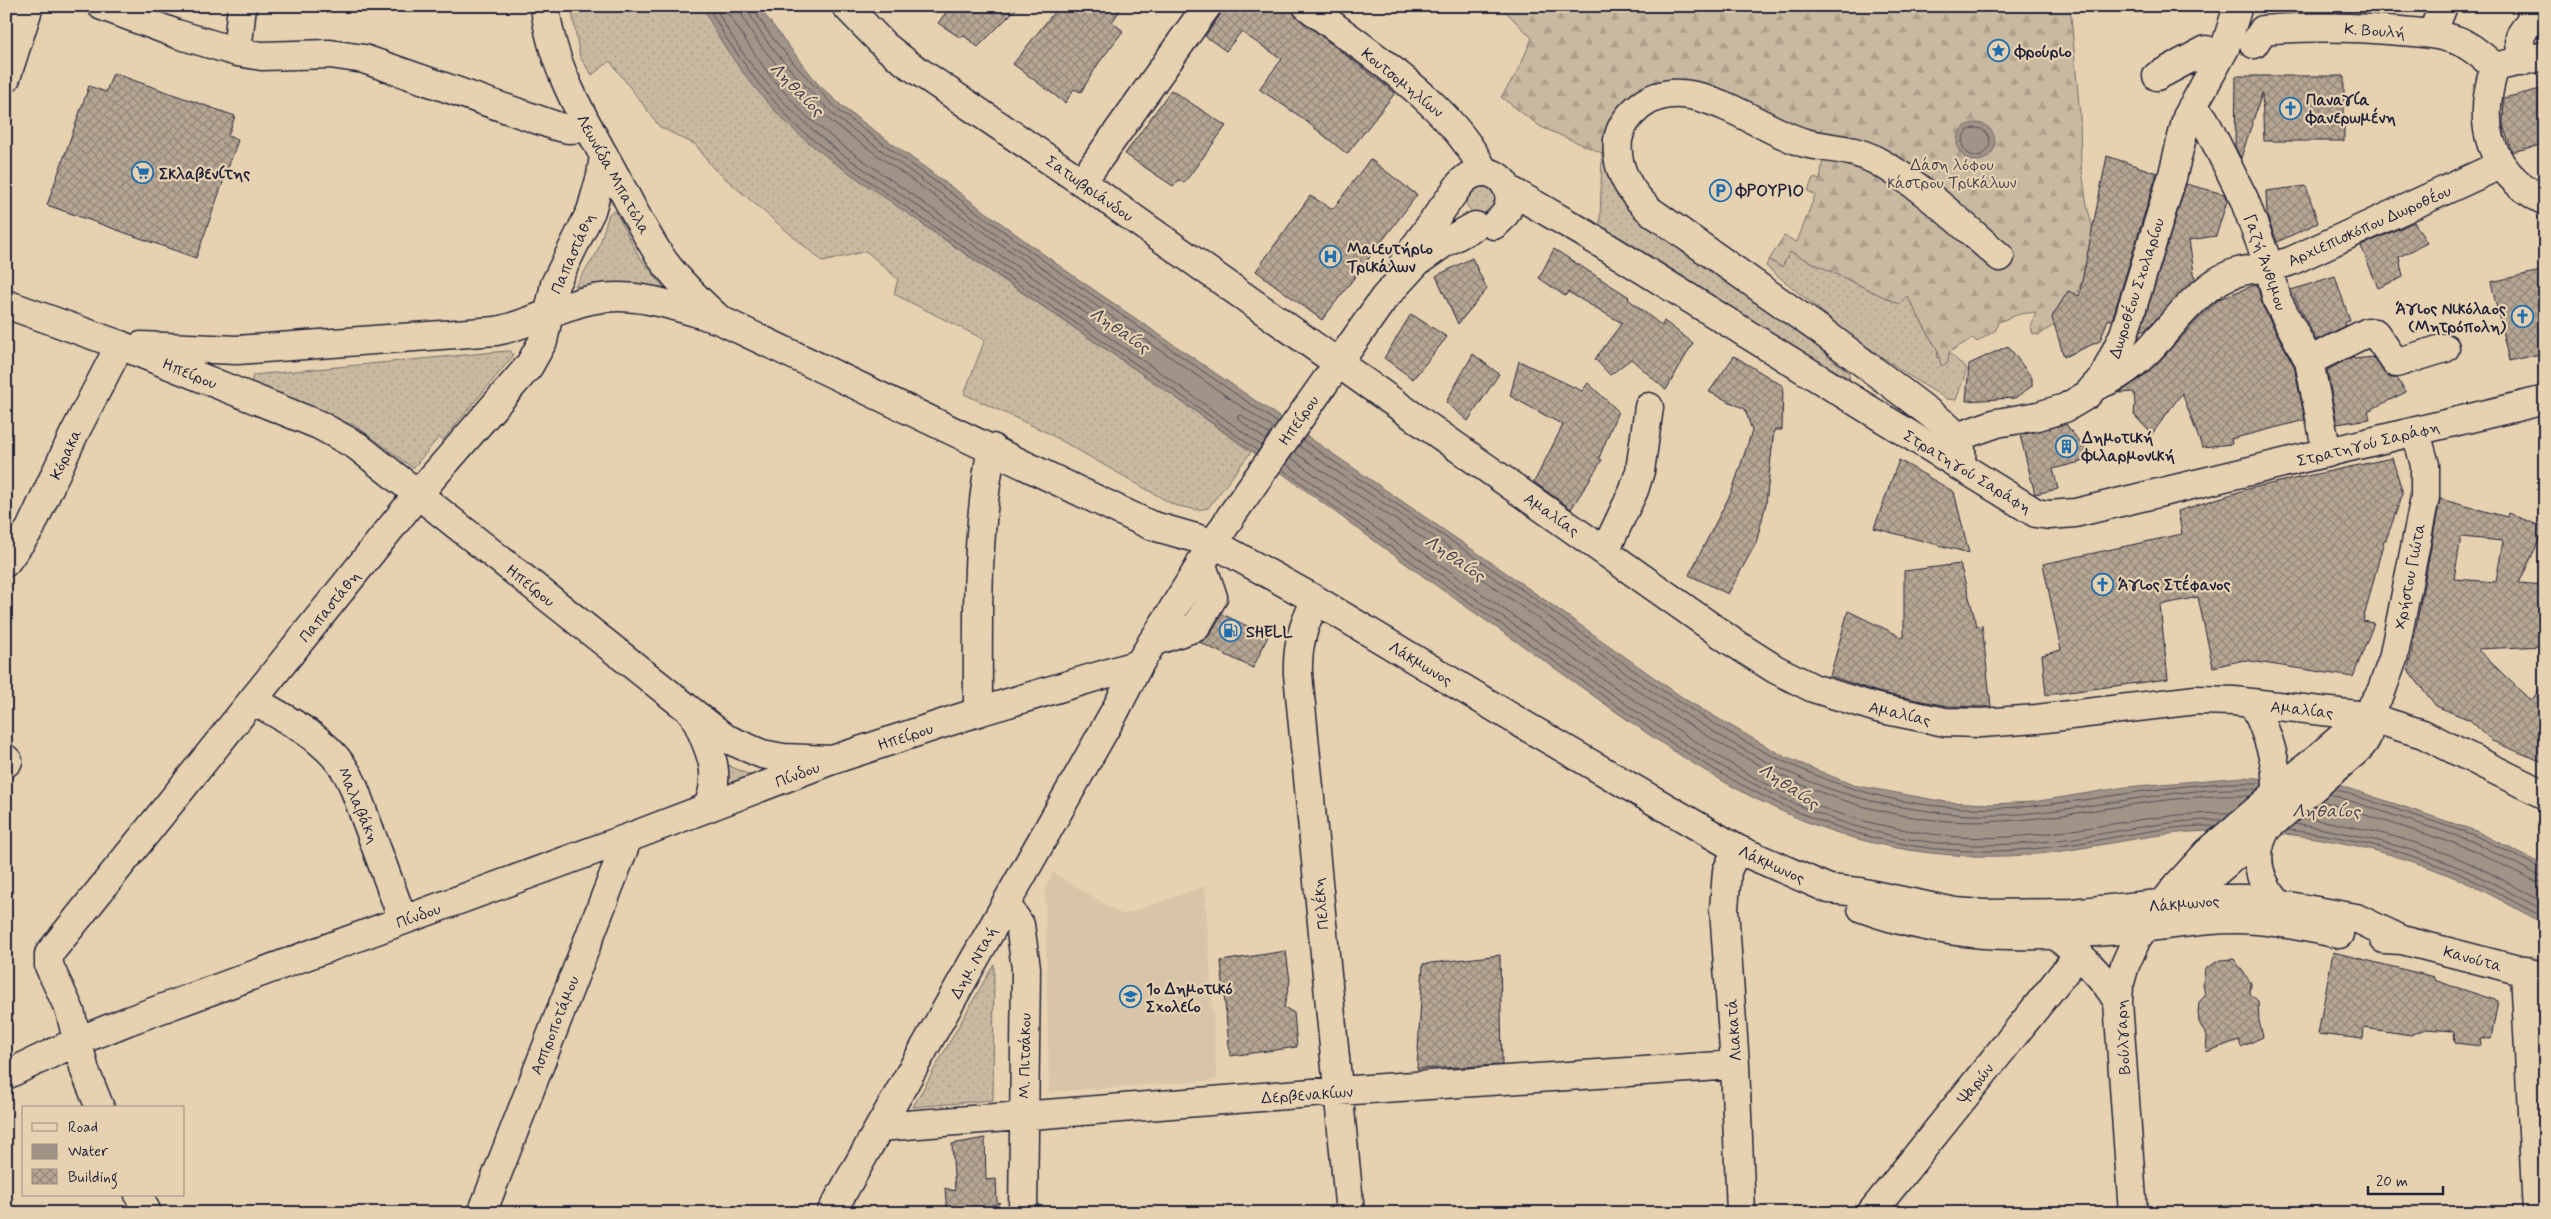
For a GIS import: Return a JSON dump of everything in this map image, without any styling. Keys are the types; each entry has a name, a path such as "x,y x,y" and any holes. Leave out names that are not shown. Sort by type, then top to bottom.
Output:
{"street":[{"path":"6,78 29,6"},
{"path":"102,6 177,34 237,52 262,56 330,54 364,59 556,126 568,129 589,128"},
{"path":"237,52 242,6"},
{"name":"Λεωνίδα Μπατόλα","path":"544,6 560,68 604,155 666,263 690,293 720,320"},
{"name":"Σατωβριάνδου","path":"846,6 885,46 908,64 1082,182 1332,374"},
{"path":"1082,182 1207,6"},
{"name":"Κουτσομηλίων","path":"1306,6 1436,107 1460,132 1484,172"},
{"name":"Δωροθέου Σχολαρίου","path":"1957,437 1997,423 2038,416 2065,408 2087,396 2098,385 2110,366 2124,334 2172,178 2183,127 2216,49 2238,6"},
{"path":"2432,34 2443,6"},
{"path":"2540,6 2520,36 2533,59 2495,67 2488,87 2486,115 2500,165 2515,181 2545,201"},
{"name":"Κ. Βουλή","path":"2254,44 2264,30 2287,28 2360,28 2432,34 2467,45 2495,67"},
{"path":"2157,76 2216,49"},
{"path":"1959,466 1962,453 1957,437 1938,418 1827,336 1649,210 1634,194 1622,172 1617,150 1621,131 1632,113 1653,99 1665,94 1681,93 1701,98 1805,142 1853,151 1874,159 1924,194 2000,257"},
{"name":"Γαζή Άνθιμου","path":"2192,107 2204,119 2218,144 2250,213 2269,266 2276,300 2309,361 2327,453"},
{"name":"Παπαστάθη","path":"78,1040 70,1011 49,966 48,954 418,494 529,366 542,341 554,284 591,211 601,176 604,155"},
{"name":"Αρχιεπισκόπου Δωροθέου","path":"2098,385 2126,371 2142,358 2203,292 2216,282 2240,270 2277,266 2291,261 2500,165"},
{"path":"1484,172 1497,176 1508,189 1584,233 1559,223 1533,219 1484,225 1464,220 1457,211 1454,199 1457,188 1470,175 1484,172"},
{"name":"Ηπείρου","path":"120,345 319,425 357,446 725,738 749,750 784,758 832,760 978,712 1089,679 1146,653 1231,516 1332,374 1384,298 1399,269 1457,188"},
{"path":"1484,225 1502,218 1508,210 1510,199 1508,189"},
{"name":"Ηπείρου","path":"1384,298 1417,262 1444,242 1484,225"},
{"name":"Στρατηγού Σαράφη","path":"1584,233 2015,502 2036,513 2048,515 2076,513 2545,400"},
{"name":"Ηπείρου","path":"120,345 237,350 496,331 547,316 590,300 616,298 669,304 720,320 1207,552"},
{"path":"6,304 120,345"},
{"path":"2309,361 2368,332 2375,333 2396,363 2445,348"},
{"name":"Κόρακα","path":"6,562 30,529 74,434 120,345"},
{"name":"Αμαλίας","path":"1332,374 1605,551 1731,641 1775,669 1813,688 1913,717 1963,724 2037,719 2196,700 2366,716 2423,734 2545,795"},
{"path":"1605,551 1634,490 1640,471 1649,407"},
{"name":"Χρήστου Γιώτα","path":"2344,749 2381,692 2393,659 2425,497 2425,465 2416,432"},
{"path":"978,712 979,547 983,492 992,448"},
{"name":"Λάκμωνος","path":"1207,552 1316,600 1524,725 1737,849 1829,889 1859,892 1955,912 1984,914 2043,914 2206,899 2250,899 2270,892 2356,918 2402,940"},
{"name":"Πελέκη","path":"1316,600 1304,624 1299,641 1298,674 1350,1213"},
{"name":"Δημ. Νταή","path":"831,1213 1115,712 1146,653"},
{"path":"1089,679 1108,695 1115,712"},
{"name":"Μαλαβάκη","path":"253,700 306,732 332,751 343,764 365,815 403,920"},
{"path":"2254,704 2268,735 2276,770 2277,794"},
{"path":"693,714 707,743 714,769 714,793 707,808"},
{"path":"2162,904 2208,879 2268,828 2344,749"},
{"name":"Βούλγαρη","path":"2134,1213 2118,1002 2121,980 2127,959 2144,928 2162,904 2181,880 2208,852 2277,794 2344,749"},
{"name":"Πίνδου","path":"6,1075 78,1040 628,838 832,760"},
{"path":"2268,828 2259,846 2258,854 2270,892"},
{"name":"Ασπροποτάμου","path":"482,1213 628,838"},
{"name":"Λιακατά","path":"1737,849 1727,871 1724,909 1735,1065 1741,1213"},
{"path":"1829,889 1850,903 1875,913 1942,931 1990,936 2055,935 2206,921 2245,920 2309,928 2353,937 2402,940"},
{"name":"Μ. Πιτσάκου","path":"1006,904 1020,925 1026,968 1023,1213"},
{"path":"2055,935 2079,954 2108,986 2118,1002"},
{"name":"Κανούτα","path":"2402,940 2535,974"},
{"name":"Ψαρών","path":"1871,1213 2079,954"},
{"path":"2535,974 2537,1213"},
{"path":"78,1040 84,1071 99,1106"},
{"name":"Δερβενακίων","path":"880,1127 1338,1091 1735,1065"},
{"path":"139,1196 147,1213"}],"shaded area":[{"name":"1ο Δημοτικό Σχολείο","path":"1053,873 1123,915 1205,886 1217,1080 1049,1092 1045,889"}],"green space":[{"path":"571,6 703,6 706,13 924,226 1164,389 1251,452 1208,508 1197,510 1174,505 1048,433 964,394 985,340 894,294 898,279 866,251 823,262 713,168 696,145 660,127 610,61 592,75 580,57"},
{"name":"Δάση λόφου κάστρου Τρικάλων","path":"1500,6 2070,6 2080,115 2081,165 2087,205 2095,238 2088,272 2069,305 2054,325 2039,335 2033,334 2031,327 2036,312 2020,314 1998,322 1996,330 1977,342 1973,338 1949,352 1948,363 1941,366 1938,351 1907,296 1899,304 1790,252 1782,267 1769,260 1784,236 1797,242 1815,195 1808,191 1813,178 1820,180 1825,145 1694,86 1606,131 1602,153 1541,127 1501,97 1518,71 1532,38"},
{"path":"1602,153 1607,159 1615,189 1633,215 1760,300 1848,372 1850,379 1786,342 1600,225"},
{"path":"1472,185 1493,186 1498,201 1489,214 1481,215 1474,213 1468,207 1465,199"},
{"path":"613,211 616,212 638,255 666,290 575,286 597,253 609,214"},
{"path":"1790,252 1899,304 1907,296 1938,351 1937,358 1949,353 1967,369 1956,400 1947,399 1920,383 1853,337 1766,266 1769,260 1782,267"},
{"path":"511,351 513,356 443,440 439,437 413,468 356,426 250,387 253,375"},
{"path":"725,764 752,776 728,794"},
{"path":"994,964 993,1100 913,1107"}],"water":[{"name":"Ληθαίος","path":"703,6 758,6 818,84 845,109 1065,270 1508,574 1686,700 1785,757 1853,785 1946,802 1992,804 2033,802 2126,787 2242,777 2333,783 2476,831 2545,866 2545,924 2480,889 2429,867 2368,849 2306,837 2242,831 2191,832 2152,836 2030,855 1949,855 1896,848 1844,835 1798,819 1754,798 1670,749 1432,583 1201,415 832,161 781,117 755,88 719,38"},
{"path":"1976,123 1990,128 1995,142 1990,156 1976,161 1962,156 1957,142 1962,128"}],"building":[{"path":"951,6 1019,6 978,47 963,35 961,38 938,23"},
{"path":"1059,6 1123,6 1112,22 1123,31 1098,64 1081,92 1074,89 1065,103 1013,64"},
{"path":"1222,6 1292,6 1298,18 1395,93 1347,154 1301,117 1259,89 1282,59 1241,32 1226,51 1205,36 1220,15"},
{"name":"Σκλαβενίτης","path":"113,73 235,116 228,136 238,140 196,258 47,205 89,86 106,92"},
{"name":"Παναγία Φανερωμένη","path":"2236,76 2344,76 2344,141 2264,141 2262,93 2241,158 2235,147"},
{"path":"2545,88 2545,144 2512,152 2503,125 2504,98"},
{"path":"1171,90 1226,126 1184,183 1179,180 1173,186 1125,154"},
{"path":"2107,156 2157,173 2112,320 2108,319 2100,341 2064,357 2052,317 2068,291 2079,296"},
{"path":"1370,159 1417,195 1322,320 1256,271 1310,196 1333,209"},
{"path":"2186,184 2224,194 2227,201 2216,236 2189,240 2195,279 2144,331 2141,330"},
{"path":"2306,186 2318,223 2277,242 2267,216 2266,191"},
{"path":"2414,222 2427,243 2399,257 2403,277 2378,288 2361,246"},
{"path":"1554,249 1629,297 1628,299 1662,326 1664,321 1693,343 1666,390 1631,359 1610,375 1595,359 1622,323 1568,292 1565,296 1539,278"},
{"path":"1472,258 1487,289 1458,324 1436,276"},
{"name":"Άγιος Νικόλαος (Μητρόπολη)","path":"2545,270 2545,353 2509,361 2491,282"},
{"path":"2335,276 2350,321 2345,322 2346,326 2316,340 2291,290"},
{"path":"2257,284 2263,307 2294,366 2305,420 2231,439 2232,444 2202,447 2182,393 2152,434 2134,415 2134,392 2119,393 2157,364 2219,299"},
{"path":"1411,314 1447,337 1413,379 1384,358"},
{"path":"2008,346 2032,378 2032,386 2015,398 1966,401 1969,364"},
{"path":"1473,354 1499,374 1468,421 1446,402"},
{"path":"1734,356 1783,386 1782,430 1774,430 1766,504 1756,543 1728,594 1689,575 1732,491 1752,431 1745,409 1709,392"},
{"path":"2354,356 2354,359 2373,357 2390,378 2397,378 2406,392 2368,411 2370,419 2337,424 2327,370"},
{"path":"1519,361 1582,391 1588,383 1618,411 1599,458 1602,460 1571,509 1534,482 1563,425 1510,396"},
{"name":"Δημοτική Φιλαρμονική","path":"2066,424 2092,459 2053,469 2058,489 2035,494 2020,435"},
{"path":"2392,458 2403,493 2386,540 2384,540 2363,621 2374,623 2353,677 2244,660 2213,667 2198,597 2160,605 2168,679 2046,695 2042,655 2061,650 2043,564 2182,534 2178,511 2251,488"},
{"path":"1899,460 1954,492 1969,553 1874,528"},
{"path":"2440,499 2507,517 2508,513 2545,528 2519,583 2545,585 2545,646 2477,649 2531,701 2545,682 2545,763 2492,741 2470,720 2436,706 2408,670","holes":["2461,537 2503,541 2496,582 2454,579"]},
{"path":"1960,564 1977,626 1982,625 1991,707 1947,706 1881,693 1830,676 1848,611 1904,638 1904,571"},
{"path":"1222,614 1268,636 1253,668 1199,642 1210,635"},
{"path":"1286,951 1290,981 1284,1007 1294,1013 1297,1047 1230,1056 1221,961"},
{"path":"2333,952 2434,977 2434,980 2498,1001 2491,1039 2480,1038 2481,1046 2455,1043 2454,1031 2425,1029 2411,1035 2364,1028 2363,1039 2318,1034"},
{"path":"1500,955 1502,1065 1417,1069 1423,964"},
{"path":"2234,959 2251,983 2250,994 2258,1001 2259,1021 2263,1037 2241,1047 2239,1040 2206,1052 2207,1037 2199,1022 2198,1012 2199,1002 2205,996 2203,983 2205,969 2220,960"},
{"path":"985,1138 986,1180 996,1179 997,1202 1000,1203 962,1213 947,1213 945,1188 955,1191 952,1144"}],"place":[{"name":"Φρούριο","path":"1999,51"},
{"name":"Παναγία Φανερωμένη","path":"2290,108"},
{"name":"Σκλαβενίτης","path":"143,173"},
{"name":"ΦΡΟΥΡΙΟ","path":"1720,190"},
{"name":"Μαιευτήριο Τρικάλων","path":"1331,257"},
{"name":"Άγιος Νικόλαος (Μητρόπολη)","path":"2522,317"},
{"name":"Δημοτική Φιλαρμονική","path":"2066,446"},
{"name":"Άγιος Στέφανος","path":"2102,584"},
{"name":"SHELL","path":"1230,631"},
{"name":"1ο Δημοτικό Σχολείο","path":"1130,997"}]}
